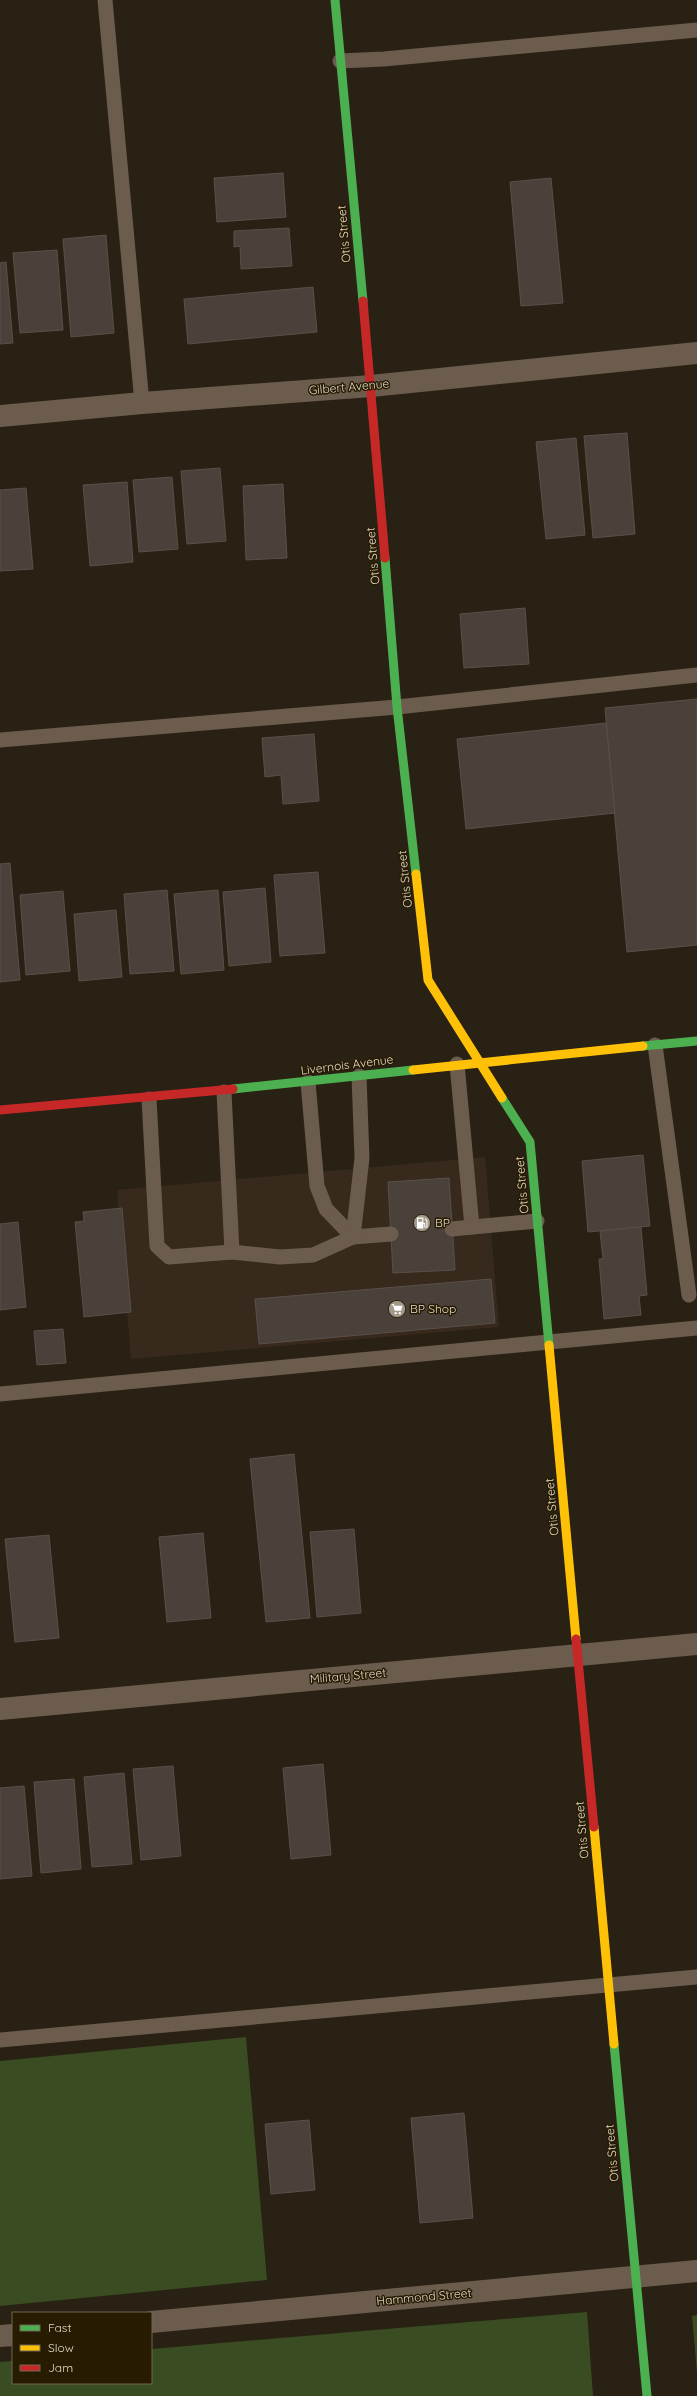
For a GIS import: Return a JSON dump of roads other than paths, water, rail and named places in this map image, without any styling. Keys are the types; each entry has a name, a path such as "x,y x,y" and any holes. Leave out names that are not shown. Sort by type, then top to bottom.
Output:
{"street":[{"name":"Otis Street","path":"335,0 371,386 397,707 428,980 530,1142 647,2396"},
{"name":"Gilbert Avenue","path":"0,416 142,403 371,386 697,353"},
{"name":"Livernois Avenue","path":"0,1110 224,1092 479,1061 697,1041"},
{"name":"Military Street","path":"0,1709 697,1644"},
{"name":"Hammond Street","path":"152,2322 697,2271"},
{"path":"0,2336 12,2335"}],"lane":[{"path":"105,0 142,403"},
{"path":"340,61 384,59 697,30"},
{"path":"0,740 397,707 697,675"},
{"path":"655,1045 688,1296"},
{"path":"457,1064 472,1227"},
{"path":"353,1237 362,1158 359,1076"},
{"path":"308,1082 317,1186 326,1209 353,1237"},
{"path":"224,1092 232,1252"},
{"path":"149,1099 157,1246 170,1257 232,1252 280,1257 313,1254 353,1237 390,1234"},
{"path":"452,1229 537,1221"},
{"path":"0,1394 697,1328"},
{"path":"0,2040 697,1977"}],"place":[{"name":"BP","path":"422,1223"},
{"name":"BP Shop","path":"397,1309"}]}
